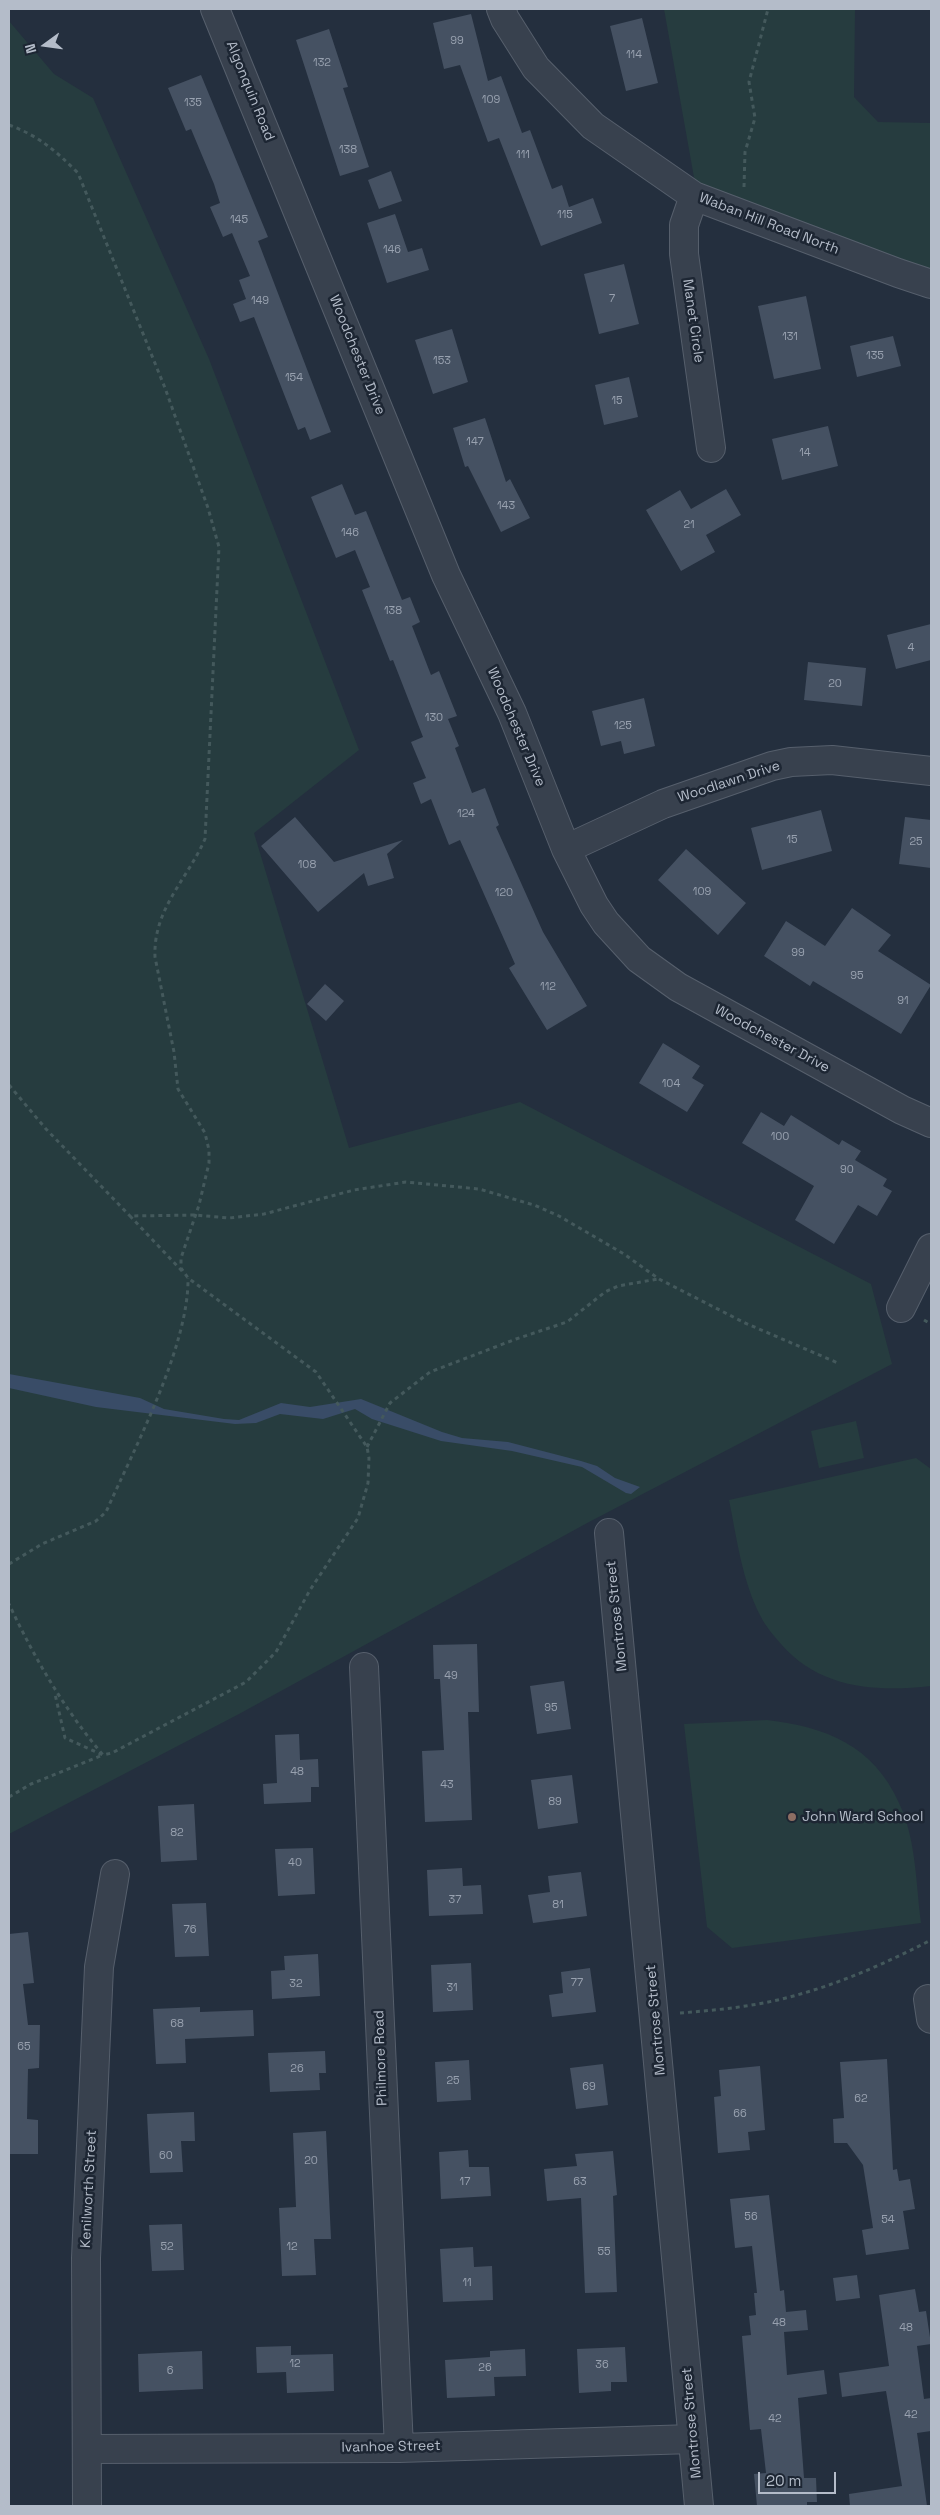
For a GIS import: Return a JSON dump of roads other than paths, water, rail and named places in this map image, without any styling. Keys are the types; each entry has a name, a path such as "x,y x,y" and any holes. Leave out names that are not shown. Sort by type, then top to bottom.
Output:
{"street":[{"name":"Algonquin Road","path":"215,9 284,174"},
{"name":"Waban Hill Road North","path":"501,9 504,19 536,68 593,126 694,196 931,284"},
{"name":"Woodchester Drive","path":"284,174 446,575 512,713 566,849 583,885 606,923 639,959 678,988 902,1110 931,1123"},
{"name":"Manet Circle","path":"694,196 684,225 684,254 711,448"},
{"name":"Woodlawn Drive","path":"566,849 663,804 772,766 791,762 832,760 931,771"},
{"path":"901,1308 931,1248"},
{"name":"Montrose Street","path":"609,1533 699,2506"},
{"name":"Philmore Road","path":"364,1667 399,2448"},
{"name":"Kenilworth Street","path":"87,2506 86,2258 99,1967 115,1874"},
{"name":"Ivanhoe Street","path":"88,2448 399,2448 693,2439"}],"water":[{"path":"9,1374 140,1398 164,1409 224,1419 239,1420 281,1403 310,1407 361,1399 442,1432 462,1438 508,1442 581,1461 597,1466 615,1478 640,1487 631,1494 626,1493 582,1467 512,1451 441,1441 372,1419 355,1409 323,1419 280,1414 256,1423 235,1424 96,1407 9,1388"}],"place":[{"name":"John Ward School","path":"792,1817"}]}
